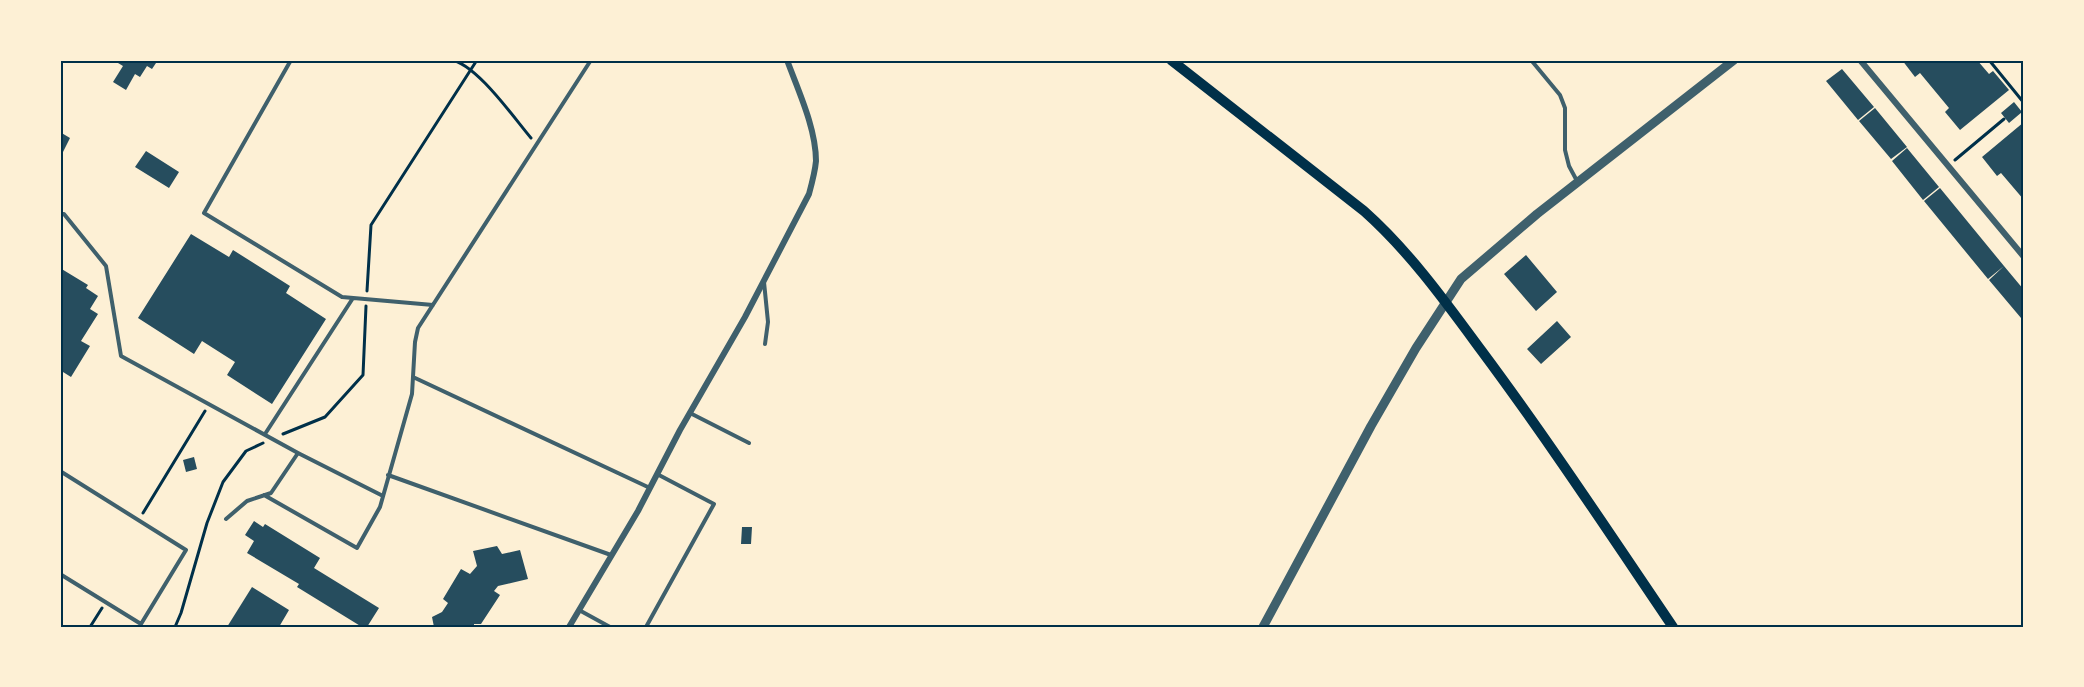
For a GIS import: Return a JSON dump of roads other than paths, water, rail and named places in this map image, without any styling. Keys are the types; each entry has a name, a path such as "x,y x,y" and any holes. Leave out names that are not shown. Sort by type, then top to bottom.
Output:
{"main road":[{"path":"1171,60 1370,216 1412,261 1523,406 1673,627"}],"street":[{"path":"569,627 650,488 764,281 809,194 815,173 815,146 800,90 787,60"},
{"path":"1263,627 1371,426 1416,348 1461,279 1734,60"},
{"path":"1860,60 2024,257"}],"lane":[{"path":"291,60 204,213 342,297 433,305"},
{"path":"264,495 357,548 380,507 412,394 418,328 591,60"},
{"path":"1531,60 1560,95 1565,108 1565,150 1569,166 1578,183"},
{"path":"60,214 64,214 106,266 121,356 298,453 383,496"},
{"path":"764,281 768,322 765,344"},
{"path":"265,434 353,298"},
{"path":"413,377 650,488"},
{"path":"690,413 749,442"},
{"path":"226,519 247,501 271,493 298,453"},
{"path":"60,471 186,550 141,624 60,574"},
{"path":"646,627 714,504 657,474"},
{"path":"388,475 612,555"},
{"path":"579,610 610,627"}]}
